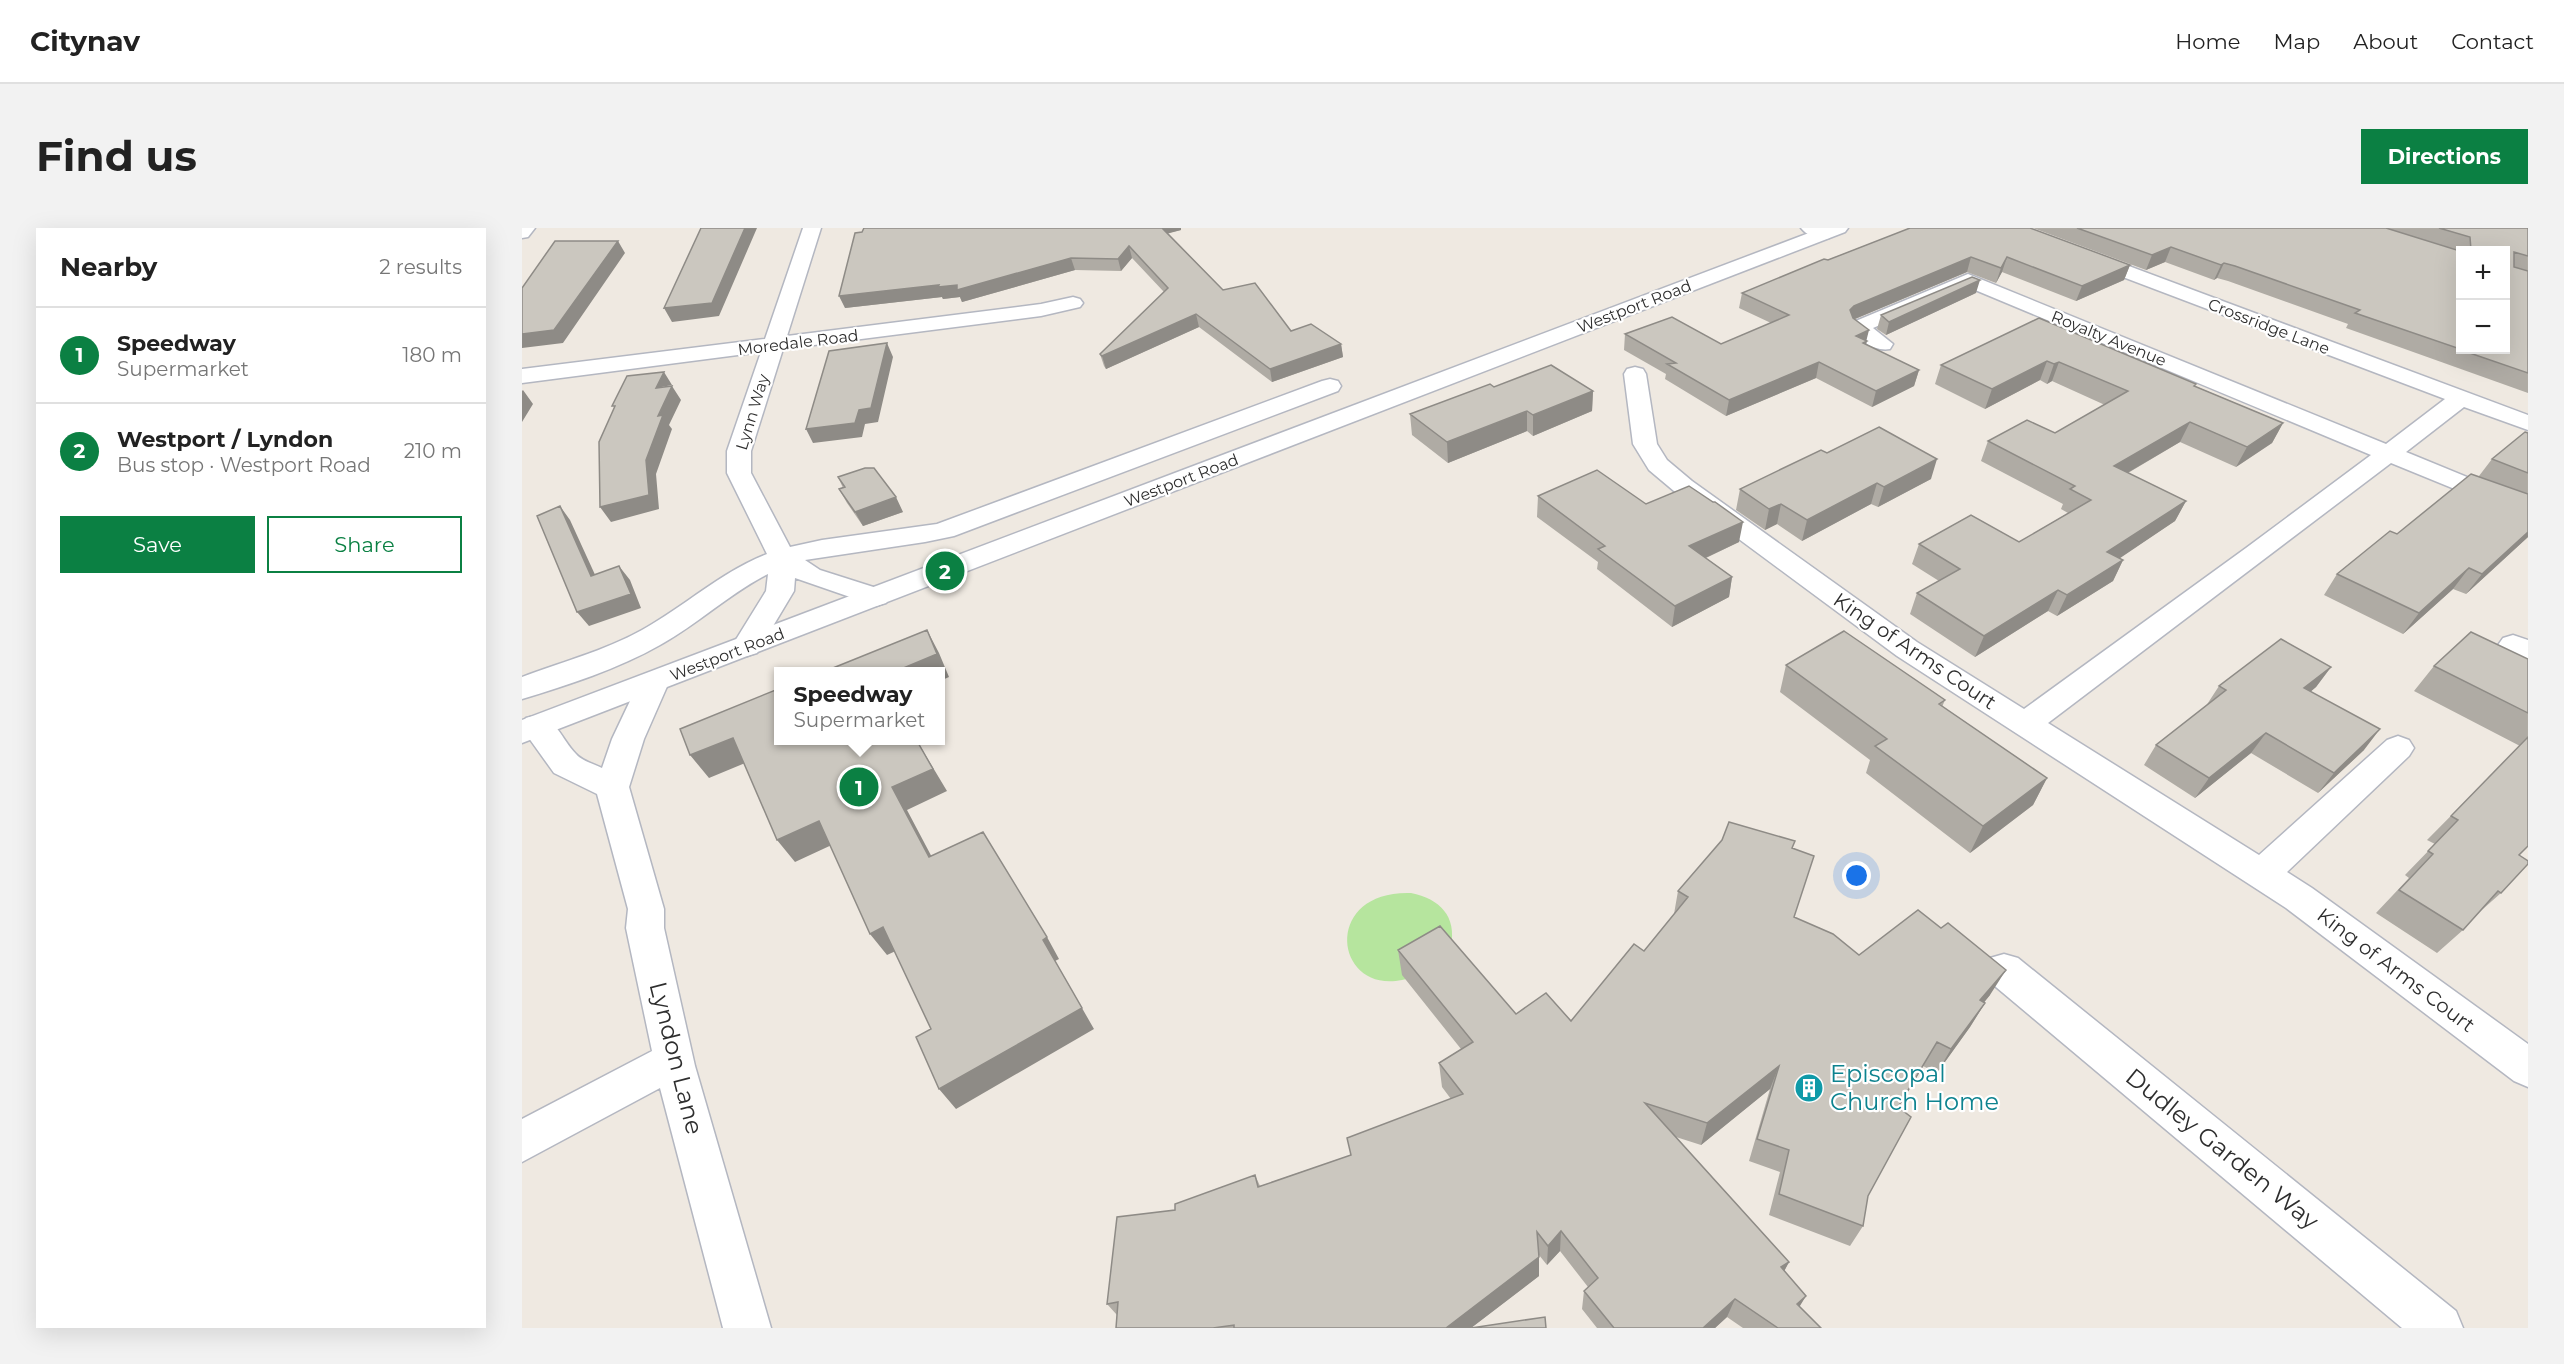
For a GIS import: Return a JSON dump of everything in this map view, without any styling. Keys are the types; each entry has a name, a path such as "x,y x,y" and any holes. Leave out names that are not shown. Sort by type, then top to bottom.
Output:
{"street":[{"path":"522,233 526,228"},
{"name":"Lynn Way","path":"812,228 739,451 739,473 783,558 810,576 876,597"},
{"name":"Crossridge Lane","path":"2010,228 2528,423"},
{"name":"Westport Road","path":"530,729 1824,230"},
{"name":"Royalty Avenue","path":"1882,344 1858,327 1968,280 2528,511"},
{"name":"Moredale Road","path":"522,376 1041,310 1072,303"},
{"name":"King of Arms Court","path":"1635,374 1645,444 1658,465 1683,486 1907,649 2299,898 2528,1068"},
{"path":"522,688 648,639 731,582 783,558 945,530 1330,386"},
{"path":"2024,725 2461,398"},
{"path":"747,646 780,591 783,558"},
{"path":"530,729 566,765 612,787 628,740 654,682"},
{"path":"2261,874 2398,748"},
{"name":"Lyndon Lane","path":"612,787 646,909 645,928 674,1060 747,1328"},
{"name":"Dudley Garden Way","path":"2004,970 2439,1328"},
{"path":"522,1141 674,1060"}],"green space":[{"path":"1411,893 1430,900 1444,911 1451,926 1451,947 1422,971 1402,980 1379,980 1362,972 1351,958 1347,941 1351,923 1362,907 1382,896"}],"building":[{"path":"701,228 745,228 712,303 664,308"},
{"path":"864,228 1162,228 1223,290 1255,283 1291,331 1311,324 1341,344 1270,369 1196,314 1102,356 1100,354 1168,288 1129,246 1118,259 1071,258 957,290 957,285 938,287 939,285 839,296 855,233 862,232"},
{"path":"1910,228 2030,228 2130,265 2082,286 2007,257 2001,268 1971,257 1854,306 1850,310 1853,318 1869,330 1856,336 1867,341 1863,343 1919,370 1876,391 1819,362 1729,400 1667,364 1676,363 1625,334 1672,317 1721,344 1789,315 1742,293 1824,259 1828,260"},
{"path":"2077,228 2386,228 2456,250 2456,348 2355,313 2360,310 2235,266 2224,263 2221,265 2171,247 2152,255"},
{"path":"2439,228 2528,228 2528,256 2514,252 2514,267 2528,271 2528,373 2473,354 2510,354 2510,246 2471,246 2470,237"},
{"path":"555,241 618,241 554,330 522,334 522,288"},
{"path":"1972,277 1980,280 1889,322 1881,315"},
{"path":"2039,318 2283,423 2247,447 2190,422 2114,466 2186,501 2107,552 2123,560 2067,595 2058,590 1984,636 1917,593 1960,569 1919,544 1971,515 2019,542 2091,500 2070,489 2075,486 1988,441 2027,420 2055,433 2128,391 2059,362 2054,364 2047,361 1992,389 1941,365"},
{"path":"887,343 871,408 859,410 855,423 806,429 829,351"},
{"path":"1551,365 1593,391 1533,415 1527,411 1447,442 1410,414 1490,384 1494,387"},
{"path":"664,372 656,388 672,386 658,416 663,415 646,460 649,495 600,507 599,442 615,406 612,406 627,376"},
{"path":"1879,427 1937,459 1884,487 1877,483 1807,520 1781,504 1769,509 1740,489 1821,450 1827,453"},
{"path":"2525,432 2528,433 2528,473 2492,459"},
{"path":"865,468 874,468 896,497 855,512 839,489 845,487 838,477"},
{"path":"1597,470 1646,504 1689,486 1743,522 1689,546 1732,577 1675,606 1598,549 1605,546 1538,496"},
{"path":"2471,474 2528,494 2528,532 2482,574 2469,568 2419,613 2337,574 2390,531 2397,534"},
{"path":"560,506 591,576 619,566 631,594 577,612 537,516"},
{"path":"927,630 937,654 906,667 835,667"},
{"path":"1844,631 1945,700 1939,704 2047,778 1983,826 1875,746 1887,739 1786,665"},
{"path":"2471,632 2528,659 2528,713 2434,666"},
{"path":"2281,639 2331,667 2304,688 2380,729 2334,773 2266,733 2209,778 2156,745 2226,690 2219,686"},
{"path":"774,691 774,745 919,745 933,769 892,787 929,857 983,832 1047,937 1043,940 1082,1008 939,1089 916,1037 931,1029 883,927 870,934 819,821 777,840 733,738 690,755 680,729"},
{"path":"2528,737 2528,846 2519,855 2528,861 2528,864 2501,893 2498,891 2463,930 2399,890 2433,854 2428,851 2458,820 2451,816"},
{"name":"Episcopal Church Home","path":"1729,822 1795,841 1792,848 1814,856 1794,917 1833,934 1859,955 1918,910 1941,928 1948,923 2006,970 1980,1000 1985,1003 1951,1049 1937,1042 1898,1107 1911,1117 1868,1196 1863,1226 1779,1194 1789,1150 1757,1139 1779,1066 1707,1123 1645,1103 1789,1262 1781,1267 1806,1296 1797,1304 1821,1328 1778,1328 1735,1299 1703,1328 1614,1328 1584,1291 1598,1278 1561,1231 1548,1246 1537,1232 1539,1257 1446,1328 1234,1328 1234,1325 1213,1328 1116,1328 1118,1302 1107,1304 1117,1217 1175,1210 1175,1204 1255,1175 1258,1187 1351,1155 1347,1138 1463,1094 1439,1063 1473,1042 1398,950 1440,926 1516,1014 1546,993 1571,1021 1634,944 1644,951 1688,897 1678,891 1722,840"},
{"path":"1545,1317 1546,1328 1471,1328"}],"place":[{"name":"Westport / Lyndon","path":"945,571"},
{"name":"Speedway","path":"859,787"},
{"name":"Episcopal Church Home","path":"1809,1088"}]}
